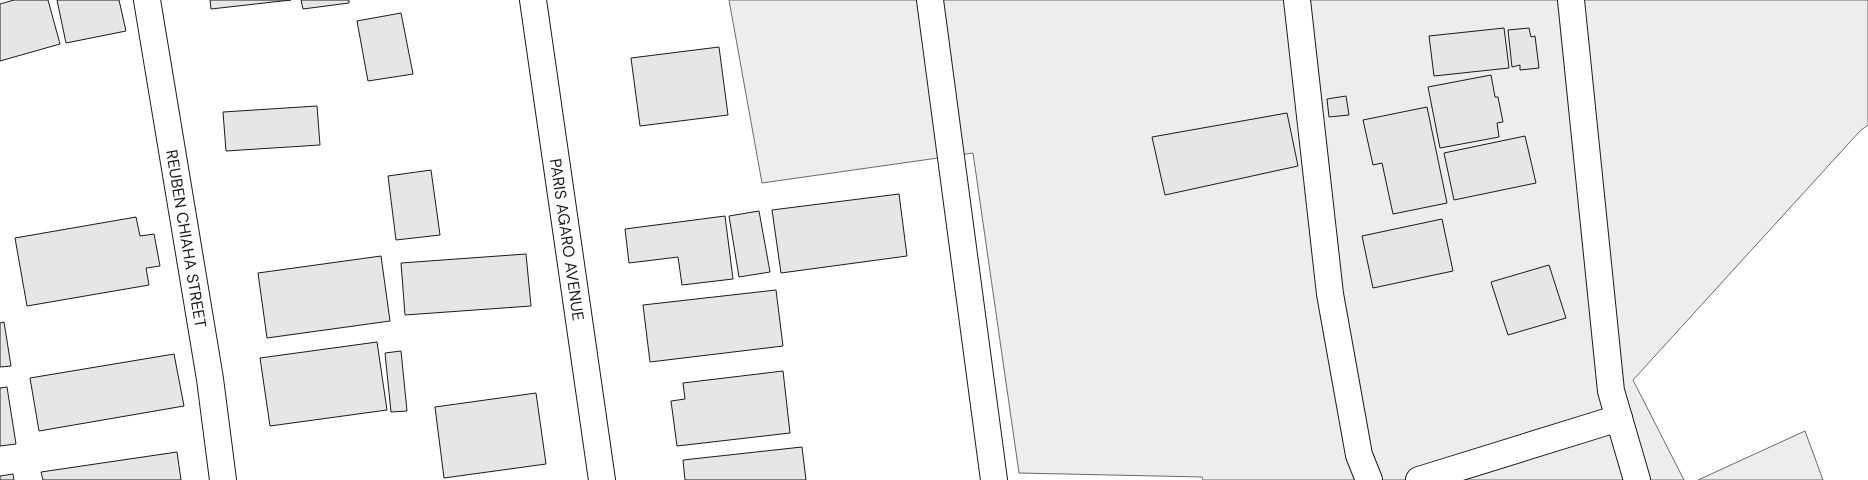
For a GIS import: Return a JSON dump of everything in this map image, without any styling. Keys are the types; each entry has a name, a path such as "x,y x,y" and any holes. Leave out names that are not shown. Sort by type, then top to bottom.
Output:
{"street":[{"name":"REUBEN CHIAHA STREET","path":"147,0 210,378 223,480"},
{"name":"PARIS AGARO AVENUE","path":"533,0 602,480"},
{"path":"930,0 994,480"},
{"path":"1297,0 1330,294 1359,455 1369,480"},
{"path":"1571,0 1611,391 1637,480"},
{"path":"1419,480 1619,418"}],"shaded area":[{"path":"729,0 1868,0 1868,125 1860,131 1633,380 1684,480 1203,480 1202,477 1019,473 973,153 762,183"},
{"path":"1805,431 1823,480 1698,480"}],"building":[{"path":"14,0 48,0 60,44 0,61 0,4"},
{"path":"57,0 119,0 126,31 66,43"},
{"path":"210,0 291,0 211,9"},
{"path":"301,0 349,0 349,3 303,9"},
{"path":"401,13 413,74 368,81 357,21"},
{"path":"1504,28 1509,68 1434,76 1429,36"},
{"path":"1529,28 1531,37 1535,36 1539,68 1520,70 1520,65 1512,67 1508,30"},
{"path":"719,47 728,115 640,126 631,58"},
{"path":"1491,75 1495,97 1498,97 1503,122 1497,123 1499,137 1440,148 1428,87"},
{"path":"1346,96 1349,115 1329,117 1327,99"},
{"path":"317,106 320,145 226,151 223,112"},
{"path":"1427,107 1447,203 1393,214 1382,163 1373,165 1363,120"},
{"path":"1287,113 1298,166 1165,195 1152,137"},
{"path":"1525,136 1536,183 1454,200 1444,153"},
{"path":"431,170 440,235 396,240 388,176"},
{"path":"899,194 907,256 781,273 772,210"},
{"path":"759,211 770,272 739,277 729,216"},
{"path":"725,216 733,279 682,285 678,257 629,263 625,229"},
{"path":"136,217 140,236 154,234 160,266 146,268 149,285 27,306 15,238"},
{"path":"1442,219 1453,271 1373,288 1362,236"},
{"path":"526,254 531,306 405,315 401,263"},
{"path":"381,256 390,321 267,338 258,273"},
{"path":"1549,265 1566,318 1508,335 1491,282"},
{"path":"776,290 783,346 650,362 643,305"},
{"path":"4,322 11,366 0,367 0,323"},
{"path":"377,342 387,410 270,426 260,358"},
{"path":"401,351 407,411 391,412 385,353"},
{"path":"174,354 184,406 39,431 30,378"},
{"path":"783,371 790,433 677,446 671,401 685,399 683,383"},
{"path":"7,387 16,444 0,446 0,388"},
{"path":"536,393 546,464 444,478 435,407"},
{"path":"802,447 806,480 685,480 683,460"},
{"path":"177,452 181,480 43,480 41,472"},
{"path":"13,474 14,480 0,480 0,476"}]}
